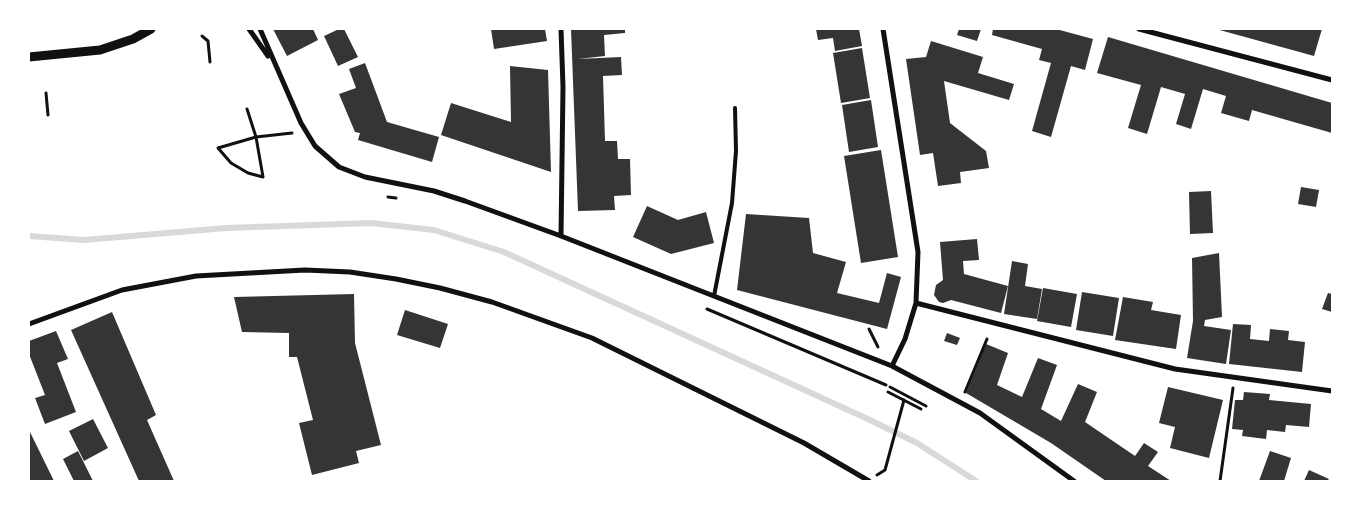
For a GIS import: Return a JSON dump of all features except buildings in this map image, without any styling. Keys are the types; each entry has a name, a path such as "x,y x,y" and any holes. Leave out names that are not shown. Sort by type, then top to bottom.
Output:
{"street":[{"path":"29,56 88,53 114,47 151,29"},
{"path":"249,29 274,64"},
{"path":"260,29 301,123 315,146 339,166 352,172 434,191 561,236 892,366 980,413 1074,481"},
{"path":"560,29 563,87 561,236"},
{"path":"883,29 918,252 916,303 905,339 892,366"},
{"path":"1139,29 1332,80"},
{"path":"29,324 122,290 196,276 305,270 350,272 405,281 492,302 592,338 804,443 869,481"},
{"path":"916,303 1174,369 1332,391"}],"lane":[{"path":"714,296 732,203 736,151 735,108"}],"path":[{"path":"202,36 208,41 210,62"},
{"path":"46,93 48,115"},
{"path":"247,109 256,137 263,177 248,173 231,163 218,148 256,137 296,133"},
{"path":"388,197 402,199"},
{"path":"706,308 888,386 926,406"},
{"path":"869,329 878,348"},
{"path":"964,395 987,339"},
{"path":"1220,481 1233,388"},
{"path":"888,392 921,409"},
{"path":"885,470 904,400"}],"waterway":[{"path":"29,236 84,240 226,228 371,223 434,230 504,252 870,420 917,443 976,481"}]}
